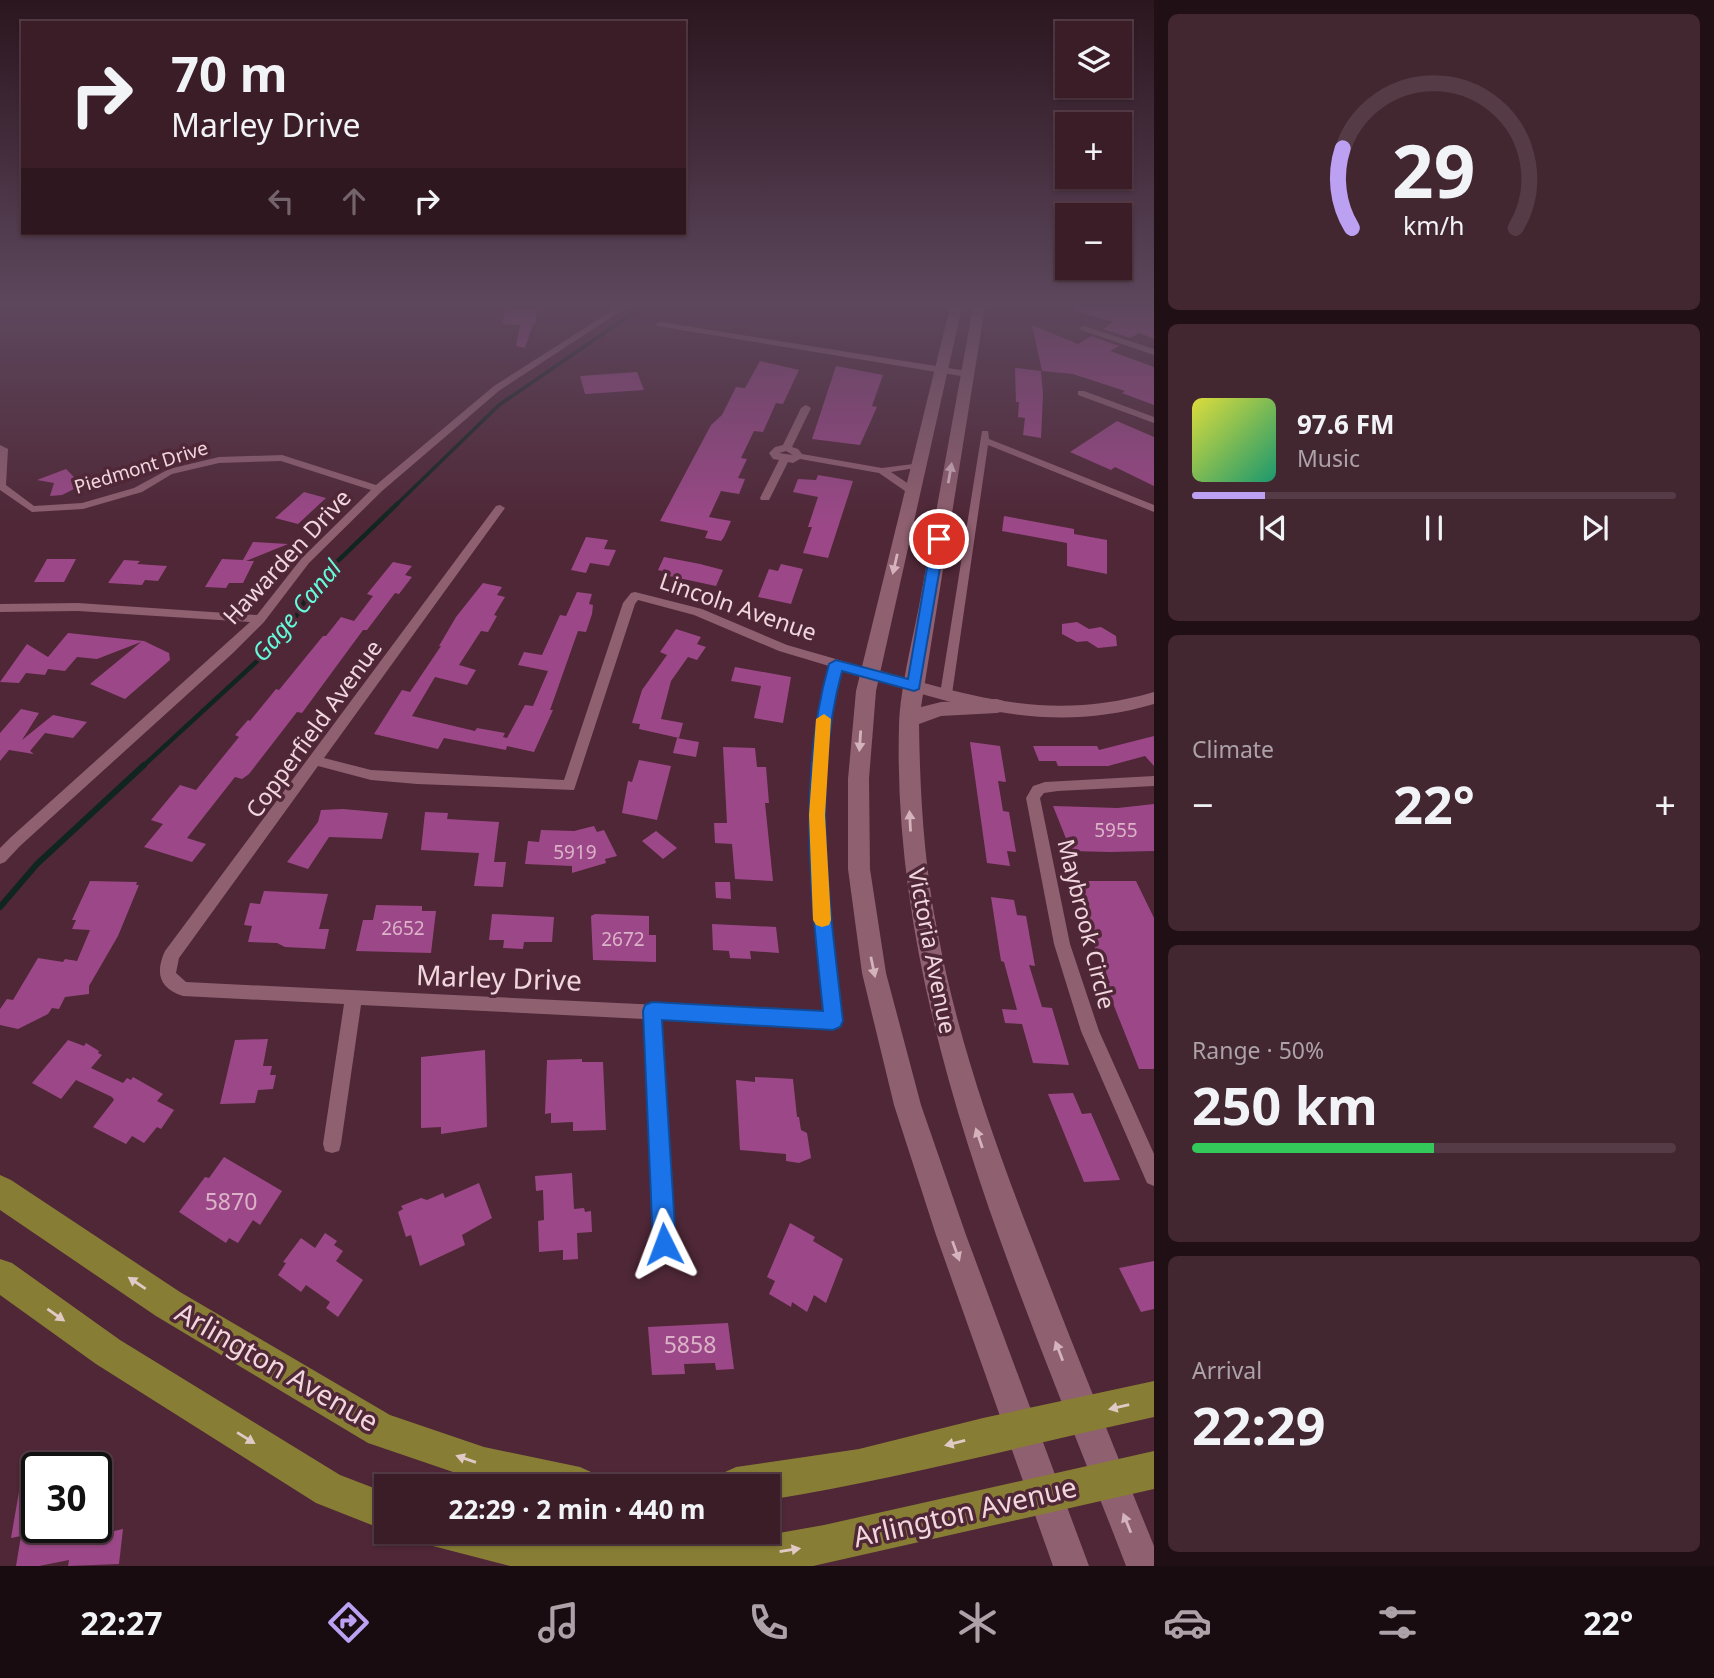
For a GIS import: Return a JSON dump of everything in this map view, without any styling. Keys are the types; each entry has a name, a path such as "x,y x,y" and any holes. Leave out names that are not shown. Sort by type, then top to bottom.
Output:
{"main road":[{"path":"939,380 917,465 870,673 860,734 858,788 865,926 894,1056 933,1186 1071,1566"},
{"name":"Victoria Avenue","path":"966,380 909,721 907,771 919,908 934,982 962,1088 992,1176 1144,1566"},
{"path":"909,721 930,709 978,711 997,706"},
{"name":"Arlington Avenue","path":"0,1191 168,1304 381,1430 485,1465 526,1474"},
{"path":"0,1275 108,1352 318,1483 374,1507"},
{"path":"780,1479 859,1467 1154,1399"},
{"name":"Arlington Avenue","path":"499,1544 542,1554 632,1562 729,1560 813,1547 1154,1470"}],"street":[{"name":"Hawarden Drive","path":"0,858 260,619 305,561 378,489 509,380"},
{"path":"1081,393 1154,420"},
{"path":"787,448 806,408"},
{"path":"946,694 973,505 986,437 1154,509"},
{"name":"Piedmont Drive","path":"0,448 4,449 1,486 32,509 83,506 138,490 169,472 219,460 282,458 378,489"},
{"path":"798,456 793,460 784,460 776,457 774,453 778,449 787,448 795,451 798,456 881,471 917,465"},
{"path":"765,498 784,460"},
{"path":"881,471 912,492"},
{"name":"Copperfield Avenue","path":"167,976 171,956 317,761 500,508"},
{"name":"Lincoln Avenue","path":"317,761 370,775 569,786 629,603 635,596 698,612 783,648 914,686 997,706 1024,711 1075,713 1123,707 1154,698"},
{"path":"0,608 78,607 260,619"},
{"name":"Marley Drive","path":"167,976 183,989 833,1021 819,894 817,815 822,728 836,664"},
{"name":"Maybrook Circle","path":"1154,781 1102,785 1052,784 1039,789 1032,798 1062,944 1090,1031 1154,1176"},
{"path":"332,1144 353,999"},
{"path":"652,1011 664,1244"}],"building":[{"path":"581,380 640,380 644,390 585,394"},
{"path":"749,380 794,380 783,404 776,403 763,432 754,431 741,458 747,459 738,478 745,479 739,494 721,491 709,517 731,521 724,537 721,541 705,538 708,531 660,521 711,425 722,415 736,387 745,388"},
{"path":"831,380 881,380 872,406 877,407 860,445 812,439"},
{"path":"1015,380 1042,380 1041,438 1023,435 1025,418 1018,417 1019,402 1016,402"},
{"path":"1092,380 1154,380 1154,405 1122,393 1125,391"},
{"path":"1117,421 1154,437 1154,486 1115,467 1111,470 1070,452"},
{"path":"66,469 82,485 62,495 50,496 54,483 37,480"},
{"path":"818,475 853,481 828,558 803,553 818,497 793,492 798,479 816,480"},
{"path":"304,492 326,498 298,524 275,518"},
{"path":"1004,516 1074,529 1074,534 1107,540 1107,574 1067,566 1067,543 1002,531"},
{"path":"586,537 608,540 604,549 616,550 609,566 590,563 586,573 571,570"},
{"path":"253,542 288,544 246,561 254,561 243,583 229,583 226,588 205,587 222,559 243,560"},
{"path":"664,557 723,570 716,586 669,576 671,573 658,570"},
{"path":"47,559 76,559 64,582 34,582"},
{"path":"124,560 140,561 137,564 167,566 158,581 145,580 142,585 108,583"},
{"path":"393,562 412,566 405,575 412,577 399,594 395,593 367,630 363,630 302,713 297,712 249,774 242,779 235,777 187,838 206,844 192,862 144,847 163,824 151,820 180,785 196,790 239,737 235,735 276,689 279,690 323,636 326,636 341,617 354,621 373,596 367,594"},
{"path":"781,564 803,569 791,604 758,597 769,569 778,571"},
{"path":"483,583 502,587 497,595 505,597 488,632 481,631 459,665 476,670 467,685 435,677 412,716 475,731 477,728 505,733 503,737 507,738 525,705 533,706 548,671 518,665 524,652 542,655 560,615 566,616 577,592 592,594 589,604 593,605 592,614 586,632 578,631 550,710 553,710 534,752 507,746 506,750 444,738 438,749 374,734 402,690 410,692 441,646 456,617"},
{"path":"1077,622 1089,629 1101,627 1116,636 1117,646 1098,648 1087,641 1077,642 1062,634 1062,624"},
{"path":"676,629 701,637 697,644 706,647 697,660 688,657 671,681 661,719 683,723 679,738 639,729 640,724 632,723 642,690 667,655 660,652"},
{"path":"68,633 144,641 169,653 170,660 125,699 90,684 141,642 97,659 77,657 65,671 48,669 45,675 26,673 19,683 0,682 27,644 48,657"},
{"path":"735,667 791,677 783,723 754,718 761,686 731,681"},
{"path":"21,709 39,713 22,740 53,715 87,722 73,738 45,733 30,751 34,754 9,750 0,761 0,733"},
{"path":"1154,736 1154,766 1145,756 1108,766 1058,766 1056,761 1039,761 1033,746 1097,746 1099,750"},
{"path":"677,738 699,742 696,757 673,753"},
{"path":"970,742 1000,746 1006,782 998,781 1003,811 1009,812 1016,852 1007,851 1010,866 987,863"},
{"path":"723,747 755,748 757,767 766,767 769,803 765,803 773,881 735,879 732,844 715,843 714,823 727,823"},
{"path":"639,760 671,766 657,820 622,813 628,781 632,782"},
{"path":"1154,804 1154,851 1110,852 1071,851 1053,806 1118,808"},
{"path":"321,810 388,813 382,839 329,837 308,869 287,862 318,822"},
{"path":"425,812 448,813 447,819 499,822 494,862 506,862 503,887 474,886 479,853 421,850"},
{"path":"594,826 597,832 604,830 617,856 605,859 606,863 572,873 572,866 525,864 528,841 539,842 541,830 574,831"},
{"path":"656,831 677,848 663,859 642,841"},
{"path":"90,881 137,882 136,885 139,885 118,936 89,986 89,994 65,997 59,1009 52,1008 48,1014 18,1029 0,1025 0,1009 7,999 13,1000 38,958 77,961 90,930 72,929 76,920 72,920"},
{"path":"1082,881 1136,881 1154,918 1154,1069 1139,1069 1105,983 1110,983 1093,943 1098,942 1085,912 1090,912 1079,888 1085,888"},
{"path":"715,882 730,882 731,899 716,898"},
{"path":"264,891 328,894 319,929 329,929 325,949 248,942 252,926 244,925 250,903 260,904"},
{"path":"991,897 1014,900 1017,915 1026,916 1035,966 1029,965 1042,1007 1052,1008 1069,1065 1033,1063 1022,1024 1005,1023 1002,1009 1017,1010 1004,962 1001,961"},
{"path":"376,905 422,906 422,911 436,911 431,953 356,951 363,920 373,920"},
{"path":"492,914 554,917 552,942 524,942 523,949 503,948 504,940 489,940"},
{"path":"591,916 649,916 649,935 656,935 656,962 593,960"},
{"path":"712,924 776,927 779,953 750,951 751,959 730,958 729,951 713,950"},
{"path":"268,1039 263,1066 272,1066 270,1075 276,1075 273,1089 258,1090 255,1103 220,1104 235,1040"},
{"path":"68,1040 84,1046 86,1043 99,1051 102,1055 91,1068 123,1083 127,1078 131,1080 133,1077 163,1094 157,1101 174,1110 161,1129 157,1127 144,1143 132,1136 126,1144 93,1127 114,1100 112,1097 76,1080 61,1099 32,1083"},
{"path":"485,1050 487,1127 441,1134 441,1127 421,1128 421,1057"},
{"path":"582,1059 582,1062 603,1062 606,1130 573,1131 573,1122 551,1123 551,1113 545,1114 547,1060"},
{"path":"755,1077 793,1079 797,1117 801,1130 807,1133 811,1158 799,1163 786,1161 786,1154 740,1150 736,1080 755,1082"},
{"path":"1073,1093 1082,1114 1091,1113 1120,1180 1084,1182 1048,1094"},
{"path":"224,1157 282,1191 260,1225 253,1220 238,1243 229,1238 226,1243 179,1212"},
{"path":"572,1173 574,1209 584,1208 585,1212 591,1211 592,1232 577,1233 578,1259 563,1260 563,1250 539,1252 538,1221 544,1220 543,1190 536,1191 535,1176"},
{"path":"479,1183 492,1218 462,1235 465,1245 420,1266 411,1235 406,1237 398,1212 403,1209 401,1206 443,1193 445,1198"},
{"path":"790,1223 815,1237 813,1241 843,1259 826,1303 814,1295 807,1312 792,1302 791,1307 769,1294 775,1281 767,1277"},
{"path":"325,1233 337,1241 334,1245 343,1251 336,1261 363,1280 338,1317 326,1308 330,1302 306,1285 301,1292 278,1275 286,1263 283,1262 301,1238 315,1248"},
{"path":"1154,1261 1154,1309 1141,1312 1119,1268"},
{"path":"728,1323 734,1369 716,1370 715,1363 684,1364 685,1374 652,1375 648,1327"},
{"path":"20,1486 21,1536 11,1538"},
{"path":"123,1529 119,1564 68,1566 69,1560 39,1566 16,1566 21,1536 21,1543 112,1543 112,1532"}],"waterway":[{"name":"Gage Canal","path":"395,506 499,405 535,380"},
{"name":"Gage Canal","path":"142,767 267,652 290,627 315,583 397,504"},
{"name":"Gage Canal","path":"0,907 37,864 144,765"}],"slow traffic":[{"path":"822,920 817,815 818,771 824,719"}],"route":[{"path":"664,1244 652,1011 833,1021 819,894 817,815 822,728 831,684 836,664 914,686 939,539"}]}
